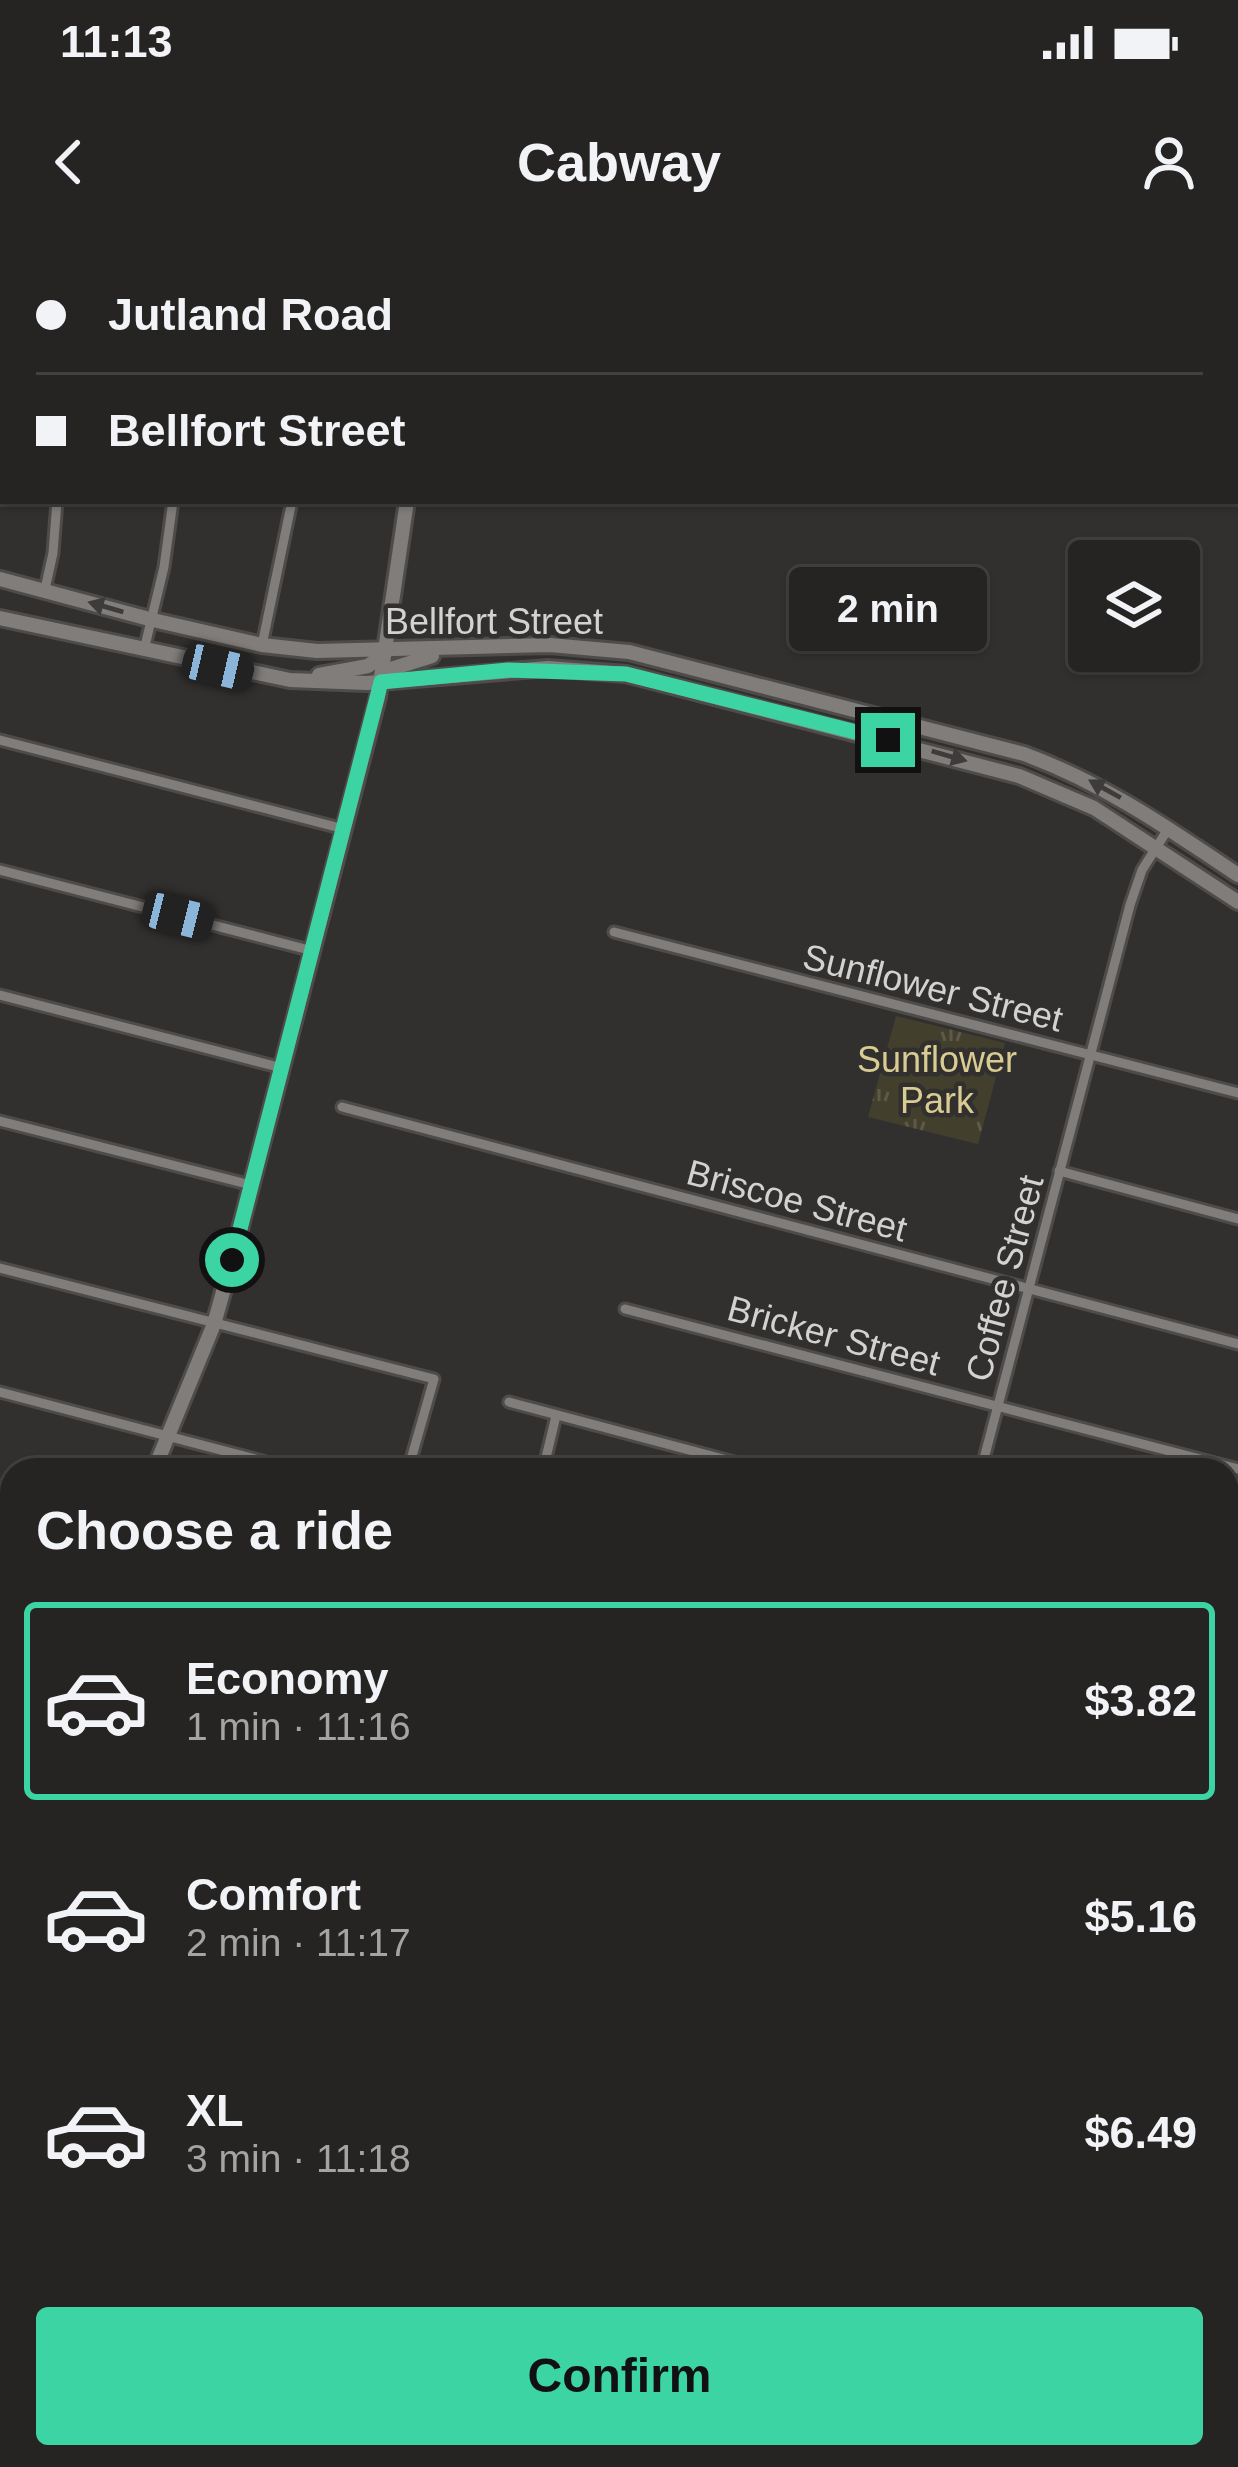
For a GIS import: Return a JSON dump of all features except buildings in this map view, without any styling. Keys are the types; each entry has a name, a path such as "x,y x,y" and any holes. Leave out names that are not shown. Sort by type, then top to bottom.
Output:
{"main road":[{"path":"159,1458 214,1324 313,951 381,682 407,504"},
{"name":"Bellfort Street","path":"0,579 262,645 386,652 592,646 763,684 1024,754 1111,791 1238,877"},
{"name":"Bellfort Street","path":"0,618 290,680 381,682 508,670 626,674 1019,776 1094,808 1232,898"},
{"path":"506,647 508,670"},
{"path":"381,682 394,668 455,650"},
{"path":"290,680 362,668 386,652"},
{"path":"626,674 629,652"},
{"path":"756,706 763,684"},
{"path":"888,740 892,718"},
{"path":"1019,776 1024,754"},
{"path":"1232,898 1238,877"}],"street":[{"path":"45,589 56,504"},
{"path":"144,650 172,504"},
{"path":"262,645 291,504"},
{"path":"0,740 344,829"},
{"name":"Coffee Street","path":"984,1458 1130,905 1142,870 1168,829"},
{"path":"0,869 313,951"},
{"name":"Sunflower Street","path":"614,932 1238,1094"},
{"path":"0,995 282,1068"},
{"name":"Briscoe Street","path":"342,1107 1238,1344"},
{"path":"0,1121 251,1185"},
{"path":"1059,1171 1238,1219"},
{"path":"0,1268 434,1379 411,1458"},
{"name":"Bricker Street","path":"625,1309 1196,1458"},
{"path":"0,1392 250,1458"},
{"path":"509,1402 717,1458"},
{"path":"546,1458 556,1417"}],"green space":[{"name":"Sunflower Park","path":"896,1016 1005,1043 978,1144 868,1117"}],"route":[{"path":"232,1260 381,682 548,668 626,674 888,740"}]}
